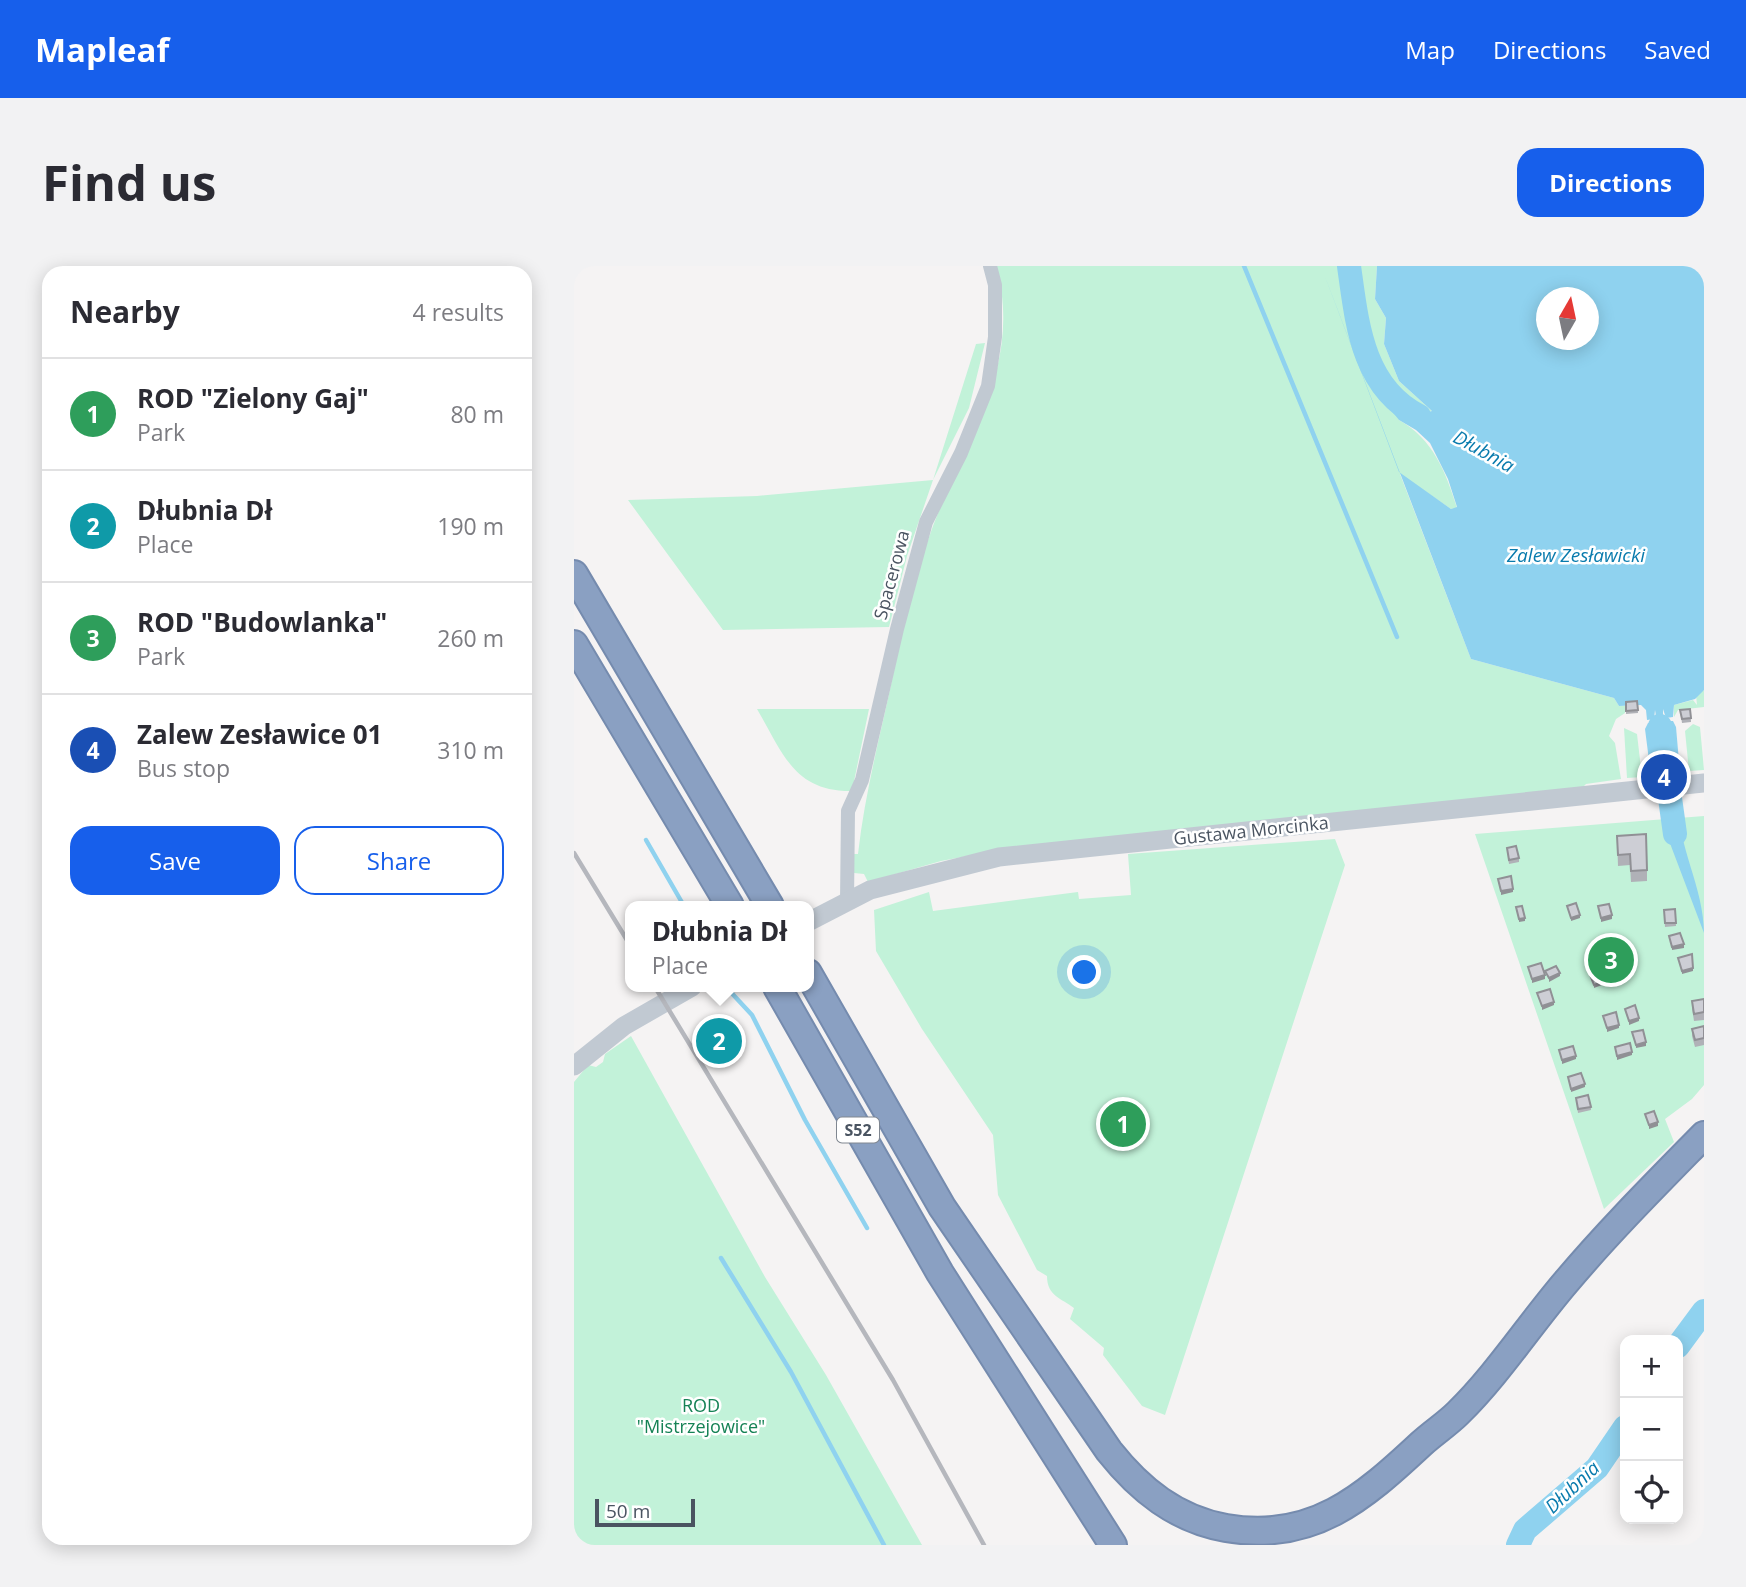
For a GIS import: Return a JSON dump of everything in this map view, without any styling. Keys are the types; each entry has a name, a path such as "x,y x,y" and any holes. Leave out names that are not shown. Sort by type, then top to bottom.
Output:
{"highway":[{"path":"574,574 767,901"},
{"path":"574,644 727,901"},
{"name":"S52","path":"814,983 942,1207 1095,1431 1141,1487 1174,1510 1208,1524 1243,1530 1275,1530 1307,1524 1335,1513 1369,1491 1458,1413 1568,1280 1704,1135"},
{"name":"S52","path":"780,992 940,1273 1113,1545"}],"street":[{"name":"Spacerowa","path":"847,902 848,811 862,780 897,629 926,522 961,453 988,386 995,337 995,285 990,266"},
{"name":"Gustawa Morcinka","path":"814,919 870,890 999,857 1699,783"},
{"path":"574,1066 624,1026 683,992"}],"green space":[{"path":"996,266 1377,266 1375,299 1386,318 1384,344 1399,381 1432,411 1424,413 1395,397 1399,420 1421,437 1437,458 1457,508 1451,509 1400,474 1471,659 1614,698 1619,706 1625,706 1625,713 1616,719 1609,736 1615,743 1621,779 1586,784 1581,789 1021,846 941,861 868,882 864,874 854,873 853,854 858,854 871,774 916,578 941,505 985,406 996,373 1002,339 1003,304"},
{"path":"985,343 969,408 933,480 976,344"},
{"path":"933,480 907,556 889,627 723,630 628,500 757,496"},
{"path":"1704,690 1704,707 1678,710 1674,717 1674,705 1693,700 1697,705 1696,695"},
{"path":"757,709 869,709 852,791 832,790 803,777 783,755"},
{"path":"1693,724 1700,727 1704,770 1689,771 1685,731"},
{"path":"1624,728 1637,734 1642,777 1627,778"},
{"path":"1704,816 1704,1085 1692,1099 1665,1119 1674,1142 1604,1209 1475,834"},
{"path":"1335,839 1345,865 1165,1415 1142,1406 1103,1355 1104,1348 1070,1319 1074,1308 1052,1292 1047,1276 1037,1270 998,1195 993,1135 922,1029 876,951 874,910 929,892 933,911 1078,892 1079,899 1131,895 1128,854"},
{"name":"ROD \"Mistrzejowice\"","path":"631,1036 765,1277 826,1375 922,1545 574,1545 574,1082 588,1065 596,1067 603,1062 605,1054"}],"water":[{"path":"1321,266 1400,473 1399,472"},
{"name":"Zalew Zesławicki","path":"1377,266 1700,266 1704,276 1704,690 1695,699 1674,705 1673,717 1666,718 1663,709 1663,721 1657,722 1655,710 1654,719 1647,720 1646,710 1641,705 1619,706 1614,698 1471,659 1400,473 1451,509 1457,507 1448,479 1430,443 1399,420 1382,399 1395,397 1424,413 1432,411 1399,381 1384,344 1386,318 1375,299"},
{"path":"1667,721 1673,721 1676,727 1680,773 1651,776 1645,729 1648,723 1655,723 1656,727 1663,726 1670,771"},
{"path":"1678,801 1682,834 1700,900 1704,933 1671,846 1661,803"}],"building":[{"path":"1637,701 1638,710 1626,711 1626,702"},
{"path":"1690,709 1691,718 1682,719 1680,710"},
{"path":"1646,834 1647,870 1631,871 1630,854 1618,855 1617,836"},
{"path":"1516,846 1519,858 1509,860 1507,848"},
{"path":"1511,876 1513,889 1501,891 1498,879"},
{"path":"1576,903 1580,915 1571,918 1567,906"},
{"path":"1609,904 1612,915 1601,918 1598,906"},
{"path":"1522,906 1525,918 1519,919 1516,907"},
{"path":"1675,909 1676,923 1665,923 1664,910"},
{"path":"1680,933 1684,944 1672,947 1669,936"},
{"path":"1692,954 1693,968 1682,971 1678,958"},
{"path":"1541,963 1545,975 1532,979 1528,967"},
{"path":"1556,966 1560,973 1549,978 1545,971"},
{"path":"1598,969 1602,982 1594,985 1589,972"},
{"path":"1550,989 1554,1002 1542,1006 1537,993"},
{"path":"1704,999 1704,1012 1694,1014 1692,1001"},
{"path":"1635,1005 1639,1018 1629,1021 1625,1009"},
{"path":"1616,1012 1619,1025 1607,1028 1603,1016"},
{"path":"1704,1026 1704,1038 1695,1040 1692,1029"},
{"path":"722,1029 728,1038 717,1045 711,1036"},
{"path":"1643,1030 1646,1042 1636,1045 1632,1032"},
{"path":"1630,1043 1632,1052 1617,1056 1615,1047"},
{"path":"1573,1046 1576,1056 1562,1060 1559,1050"},
{"path":"1581,1073 1585,1084 1571,1089 1568,1077"},
{"path":"1588,1095 1591,1107 1578,1109 1576,1098"},
{"path":"1654,1111 1658,1122 1649,1125 1645,1114"}],"waterway":[{"path":"1244,266 1397,637"},
{"name":"Dłubnia","path":"1349,266 1360,331 1374,371 1400,404 1419,416"},
{"name":"Dłubnia","path":"1660,726 1675,834"},
{"path":"646,840 681,901"},
{"path":"731,992 752,1015 805,1120 867,1228"},
{"path":"721,1258 791,1372 884,1545"},
{"name":"Dłubnia","path":"1683,1339 1704,1311"},
{"name":"Dłubnia","path":"1518,1545 1525,1530 1597,1468 1620,1434"}],"railway":[{"path":"574,853 625,937"},
{"path":"658,992 893,1380 984,1545"}],"place":[{"name":"Zalew Zesławice 01","path":"1664,777"},
{"name":"ROD \"Budowlanka\"","path":"1611,960"},
{"name":"Dłubnia Dł","path":"719,1041"},
{"name":"ROD \"Zielony Gaj\"","path":"1123,1124"}]}
